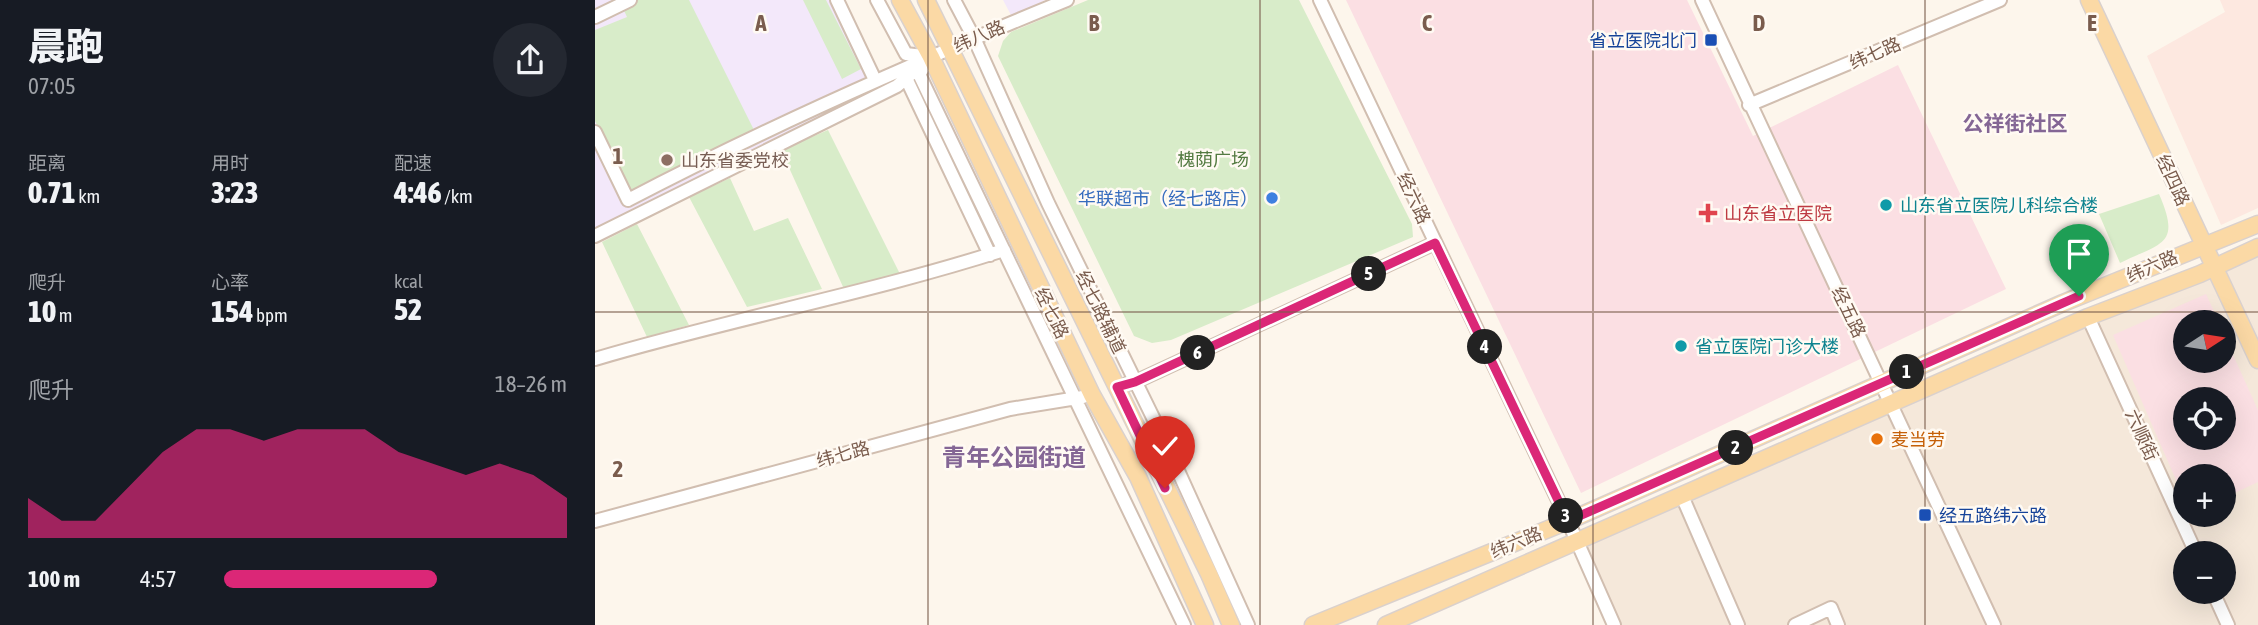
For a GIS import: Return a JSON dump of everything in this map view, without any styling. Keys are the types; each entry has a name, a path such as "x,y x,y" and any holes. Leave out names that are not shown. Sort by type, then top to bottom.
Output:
{"main road":[{"name":"经七路","path":"900,0 931,57 1084,396 1138,477 1205,625"},
{"name":"经七路","path":"926,0 1209,573 1231,625"},
{"name":"经四路","path":"2089,0 2258,360"},
{"name":"纬六路","path":"1313,625 1568,521 2063,303 2258,224"},
{"name":"纬六路","path":"1386,625 1577,544 2088,317 2215,268 2258,247"}],"street":[{"path":"595,17 630,0"},
{"path":"837,0 875,80"},
{"path":"877,0 906,54 931,57"},
{"name":"经七路辅道","path":"954,0 1248,625"},
{"name":"纬八路","path":"931,57 1067,0"},
{"name":"经六路","path":"1320,0 1568,521 1614,625"},
{"name":"经五路","path":"1703,0 1749,105 1893,404 1994,625"},
{"name":"纬七路","path":"1749,105 2000,0"},
{"path":"595,132 628,200 744,139 931,57"},
{"path":"595,236 897,86 931,57"},
{"path":"931,57 919,74 1005,250 1084,396 1184,625"},
{"path":"906,78 990,255"},
{"path":"1117,387 1135,382 1435,243"},
{"path":"595,359 669,337 897,282 1005,250"},
{"name":"六顺街","path":"2088,317 2191,541"},
{"name":"纬七路","path":"595,520 1010,409 1084,396"},
{"path":"1682,496 1738,625"},
{"path":"2218,604 2228,625"},
{"path":"1795,625 1831,608 1839,625"}],"shaded area":[{"name":"山东省委党校","path":"595,0 840,0 884,86 595,235"},
{"path":"1003,0 1045,0 1012,17"},
{"name":"山东省立医院","path":"1346,0 1687,0 1753,136 1898,65 2006,289 1581,493"},
{"path":"2220,0 2258,0 2258,208 2221,225 2147,56 2225,12"},
{"path":"2258,240 2258,625 1613,625 1577,544 1703,475"},
{"path":"2206,294 2213,310 2173,310 2173,373 2237,373 2237,364 2258,410 2258,482 2236,492 2236,464 2173,464 2173,473 2113,335"}],"green space":[{"path":"619,0 689,0 759,140 633,203 595,121 595,30 627,17"},
{"path":"803,0 826,0 861,69 842,79"},
{"name":"槐荫广场","path":"1088,0 1299,0 1412,224 1413,237 1171,340 1152,343 1134,336 998,56 1003,41 1011,32"},
{"path":"828,130 900,274 844,289 781,150"},
{"path":"730,178 754,231 788,218 822,289 747,307 689,197"},
{"path":"2159,194 2168,223 2168,233 2157,245 2120,263 2099,214"},
{"path":"637,224 689,325 647,337 602,242"}],"place":[{"name":"省立医院北门","path":"1711,40"},
{"name":"山东省委党校","path":"667,160"},
{"name":"华联超市（经七路店）","path":"1272,198"},
{"name":"山东省立医院儿科综合楼","path":"1886,205"},
{"name":"山东省立医院","path":"1708,213"},
{"name":"省立医院门诊大楼","path":"1681,346"},
{"name":"麦当劳","path":"1877,439"},
{"name":"经五路纬六路","path":"1925,515"}],"district":[{"name":"公祥街社区","path":"2015,123"},
{"name":"青年公园街道","path":"1014,457"}],"route":[{"path":"1165,488 1117,387 1135,382 1435,243 1568,521 2079,296"}]}
